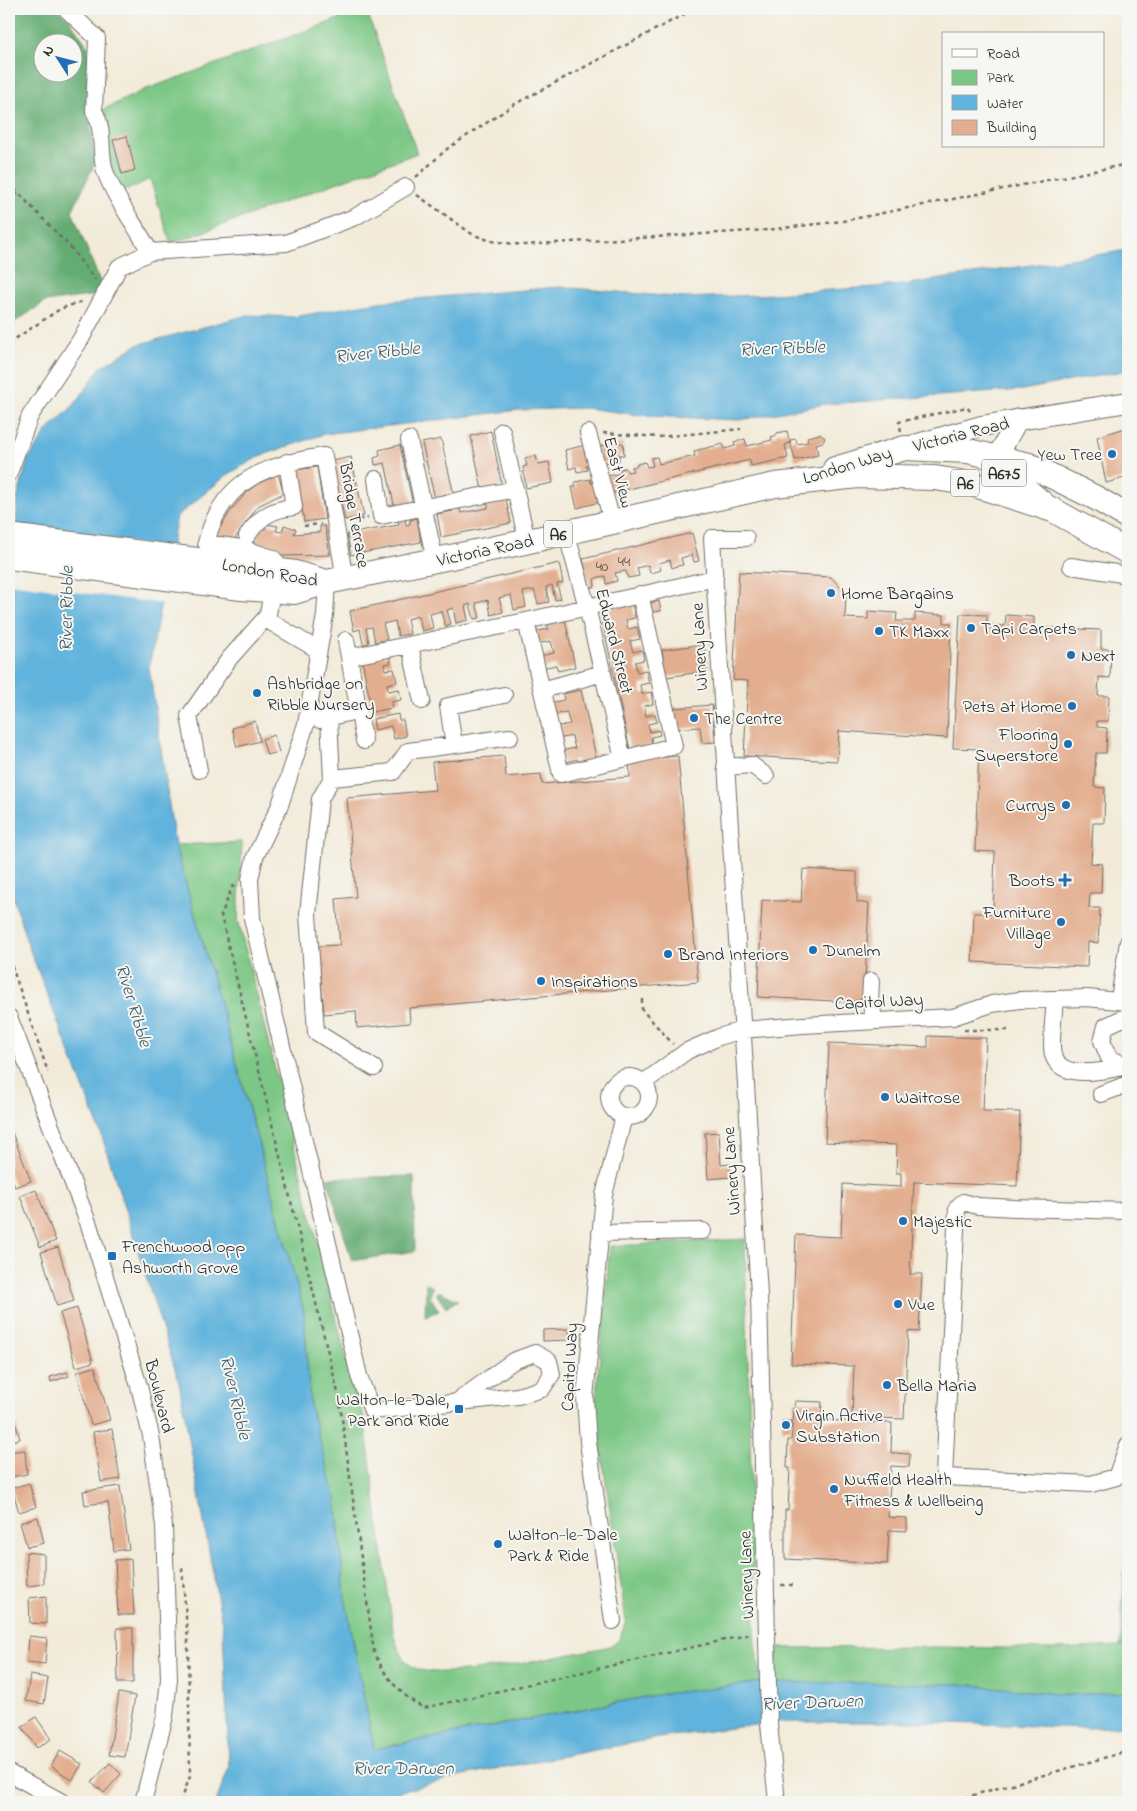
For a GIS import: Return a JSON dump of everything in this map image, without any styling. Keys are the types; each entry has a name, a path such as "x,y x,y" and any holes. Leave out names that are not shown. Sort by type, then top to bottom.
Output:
{"highway":[{"name":"London Way","path":"788,483 905,448 960,450 1029,466 1096,498 1128,518"},
{"name":"London Way","path":"788,483 858,476 935,478 972,484 1053,510 1128,552"},
{"name":"Victoria Road","path":"336,581 788,483"},
{"name":"A6","path":"9,536 170,568"},
{"name":"A6","path":"9,557 170,568"},
{"name":"London Road","path":"170,568 278,581 294,592 336,581"}],"main road":[{"name":"Victoria Road","path":"905,448 981,426 1128,402"},
{"name":"Victoria Road","path":"1018,419 997,458 999,470 1024,484 1053,510"}],"street":[{"path":"66,9 97,38 94,111 99,119 104,170 118,199 137,226 150,252"},
{"path":"9,473 30,416 80,338 119,267 150,252 286,243 355,217 406,187"},
{"path":"502,430 527,541"},
{"name":"East View","path":"588,433 612,521"},
{"path":"409,440 435,561"},
{"name":"Bridge Terrace","path":"287,462 324,456 336,581 318,650 306,724 280,805 255,857 250,879 252,918 359,1376 372,1410 458,1401"},
{"path":"247,536 264,515 280,508 294,507 287,462 258,473 237,489 220,511 209,532 206,543 241,548 274,558 278,581 267,620 318,650"},
{"path":"376,479 382,516 515,489"},
{"name":"Edward Street","path":"566,532 587,607 623,759"},
{"name":"Winery Lane","path":"746,538 712,538 759,1294 768,1720 776,1802"},
{"path":"1071,566 1128,575"},
{"path":"349,657 374,650 410,646 526,621 715,578"},
{"path":"526,621 560,774 674,746 640,594"},
{"path":"199,770 189,716 228,659 268,615"},
{"path":"346,640 364,741"},
{"path":"410,646 422,701"},
{"path":"542,690 603,673"},
{"path":"454,745 448,706 504,695"},
{"path":"306,724 359,710"},
{"path":"329,718 332,778 320,799 308,914 316,1032 374,1068"},
{"path":"332,778 392,772 408,751 510,737"},
{"path":"725,767 752,765 766,776"},
{"path":"1124,1001 1128,942"},
{"path":"871,982 870,1001 875,1021"},
{"name":"Capitol Way","path":"643,1083 682,1055 719,1037 742,1030 953,1017 992,1004 1020,1000 1124,1001"},
{"path":"1055,1000 1053,1055 1060,1065 1070,1072 1100,1071 1128,1066"},
{"name":"Boulevard","path":"9,1017 89,1225 139,1386 151,1436 164,1526 169,1679 165,1716 143,1802"},
{"path":"1128,1020 1123,1018 1106,1026 1102,1042 1109,1058 1128,1066"},
{"path":"630,1077 643,1083 649,1093 646,1108 636,1115 624,1116 615,1111 609,1096 618,1080 630,1077"},
{"path":"1101,1094 1128,1084"},
{"name":"Capitol Way","path":"613,1621 588,1442 585,1398 604,1195 624,1116"},
{"path":"1128,1211 978,1206 963,1202 957,1208 944,1478 1091,1484 1116,1477 1128,1445"},
{"path":"600,1233 703,1231"},
{"path":"535,1353 549,1361 552,1374 542,1389 518,1396 458,1401 513,1361 535,1353"},
{"path":"9,1773 62,1802"}],"path":[{"path":"694,9 515,104 447,148 406,187 472,234 491,241 524,245 766,230 843,221 1128,164"},
{"path":"9,183 70,247 105,294 60,309 9,344"},
{"path":"9,197 18,194"},
{"path":"905,448 899,422 967,406 981,426"},
{"path":"588,433 659,437 741,429"},
{"path":"642,999 642,1010 682,1055"},
{"path":"949,1802 1128,1751"}],"green space":[{"path":"9,9 56,9 68,18 78,32 32,32 32,82 82,82 82,38 88,47 90,118 95,163 72,211 105,294 45,302 9,326"},
{"path":"366,9 417,153 171,244 150,179 123,192 117,187 98,112 144,90"},
{"path":"242,842 238,919 351,1378 364,1417 394,1637 402,1655 415,1668 430,1672 452,1672 541,1660 611,1646 619,1640 626,1621 595,1407 610,1246 745,1239 755,1634 761,1682 656,1695 374,1749 345,1598 336,1499 310,1406 304,1312 223,1013 175,845"},
{"path":"414,1176 415,1251 352,1261 327,1178"},
{"path":"426,1283 433,1287 430,1296 439,1311 425,1316"},
{"path":"438,1291 458,1300 446,1308 437,1295"},
{"path":"1128,1499 1128,1647 1120,1646"},
{"path":"939,1647 1056,1649 1128,1647 1128,1693 1067,1695 962,1684 775,1683 776,1648"}],"water":[{"path":"1128,250 1128,370 1023,390 825,404 740,420 649,416 585,408 518,410 324,434 260,456 227,475 177,516 149,667 175,845 223,1013 304,1312 310,1406 336,1499 345,1598 374,1749 656,1695 761,1682 962,1684 1067,1695 1128,1692 1128,1726 1088,1728 925,1722 776,1722 658,1738 463,1775 375,1798 374,1802 216,1802 229,1767 223,1629 179,1382 102,1136 28,945 9,884 9,640 18,496 28,459 48,430 75,404 101,367 137,345 248,315 293,317 378,302 560,287 687,298 903,285"}],"pier":[{"path":"14,527 173,548 163,604 10,583"}],"building":[{"path":"127,136 135,170 122,174 113,140"},
{"path":"1128,427 1128,477 1106,483 1097,437"},
{"path":"491,431 502,486 482,490 471,436"},
{"path":"787,431 790,443 785,445 788,458 751,466 750,460 608,494 604,477 621,473 620,469 626,468 627,472 633,471 632,467 645,462 647,467 653,466 651,458 657,457 659,464 695,456 694,451 723,444 725,449 735,446 734,442 745,439 747,446 772,440 771,437 777,435 777,433"},
{"path":"820,434 825,438 823,442 816,444 818,455 795,460 790,440 796,439 797,444 808,442 807,437"},
{"path":"441,439 454,495 435,499 422,443"},
{"path":"623,443 624,455 619,455 619,461 599,463 597,446"},
{"path":"400,445 413,505 395,509 385,463 375,465 374,458 380,456 379,450"},
{"path":"586,445 591,464 586,466 588,470 577,472 576,467 569,469 565,450"},
{"path":"536,456 538,464 549,462 553,483 526,488 523,467 527,466 525,458"},
{"path":"351,457 364,516 345,520 332,461"},
{"path":"317,467 325,519 304,522 296,470"},
{"path":"278,474 284,493 258,506 232,543 213,539 232,509 247,492 257,484"},
{"path":"590,479 591,483 596,482 600,502 577,508 572,487 576,487 575,482"},
{"path":"505,495 511,523 441,537 437,514 453,511 452,508 459,507 461,513 488,508 488,498"},
{"path":"405,518 406,525 410,524 410,520 417,518 421,542 351,555 347,534 399,525 398,520"},
{"path":"266,524 278,526 276,531 282,532 284,525 296,529 294,534 320,532 320,526 325,526 330,555 279,556 250,548 261,529 265,529"},
{"path":"692,533 699,561 694,562 692,555 681,558 683,565 672,568 670,560 659,563 661,570 655,572 650,573 648,565 637,568 639,576 628,578 626,571 615,573 617,581 606,584 605,576 599,577 594,579 595,586 590,588 583,559"},
{"path":"559,563 563,583 557,584 561,599 555,600 552,585 546,587 549,602 538,604 534,590 523,592 526,607 514,610 511,595 499,598 503,612 491,615 488,600 476,603 480,618 474,619 470,604 465,606 468,620 456,623 453,608 447,610 451,624 445,626 441,611 430,614 433,628 422,631 418,616 407,619 410,634 398,636 395,621 383,624 387,639 375,642 372,627 366,628 369,643 363,644 360,629 354,631 350,611"},
{"path":"739,572 831,577 846,594 845,618 868,619 868,611 897,613 896,621 915,621 915,613 944,615 944,623 951,623 947,738 839,731 837,761 744,756 748,681 733,680"},
{"path":"659,601 661,611 652,612 650,603"},
{"path":"632,603 635,618 626,620 628,629 637,627 640,639 630,641 633,652 642,650 644,660 635,662 637,672 646,670 649,683 640,685 642,694 651,692 653,704 644,706 646,716 655,714 657,722 648,724 650,732 659,730 660,735 651,737 652,745 630,750 600,610"},
{"path":"960,614 987,615 987,625 1005,626 1006,615 1034,617 1034,627 1101,630 1101,649 1111,649 1110,678 1099,677 1098,696 1109,696 1108,721 1097,721 1097,727 1107,728 1106,753 1096,753 1094,787 1105,788 1104,823 1093,823 1091,863 1102,864 1101,893 1090,893 1089,908 1100,908 1098,943 1088,942 1087,967 972,962 974,913 993,913 995,852 975,851 979,749 953,748"},
{"path":"565,619 575,667 558,671 556,665 542,668 540,656 554,653 551,641 537,644 534,632 549,629 547,623"},
{"path":"704,644 708,671 666,677 662,650"},
{"path":"389,655 391,663 384,664 385,670 394,669 397,682 387,684 388,691 399,689 401,700 391,702 392,708 372,712 362,660"},
{"path":"581,690 597,762 579,766 577,759 563,763 561,751 575,748 572,736 558,739 555,727 570,724 567,712 553,715 550,703 564,700 563,694"},
{"name":"The Centre","path":"712,705 715,742 702,743 700,727 675,729 673,708"},
{"path":"398,714 399,720 403,720 406,736 394,739 391,726 375,730 373,719"},
{"path":"255,721 260,741 237,747 232,728"},
{"path":"274,735 279,752 267,755 262,739"},
{"path":"504,756 506,777 541,774 542,784 630,777 629,760 678,756 698,982 409,1008 410,1023 357,1028 356,1011 324,1014 318,946 340,945 336,899 356,897 347,798 435,790 432,762"},
{"name":"Dunelm","path":"803,869 857,872 857,902 869,904 864,998 853,1002 758,997 762,900 801,902"},
{"path":"928,1036 986,1038 983,1111 1020,1112 1017,1186 914,1182 910,1274 922,1274 919,1332 908,1331 904,1419 852,1417 854,1366 791,1364 796,1235 841,1237 843,1184 901,1187 901,1173 896,1173 897,1145 825,1142 829,1043 928,1047"},
{"path":"11,1130 31,1181 15,1187 9,1171 9,1131"},
{"path":"719,1132 721,1165 730,1164 730,1177 708,1179 705,1133"},
{"path":"36,1190 56,1241 40,1247 20,1196"},
{"path":"58,1247 74,1301 57,1306 41,1252"},
{"path":"77,1308 93,1362 76,1367 60,1313"},
{"path":"569,1329 570,1340 543,1341 543,1330"},
{"path":"95,1367 110,1420 91,1425 77,1372"},
{"path":"67,1372 69,1376 51,1382 50,1377"},
{"path":"795,1401 822,1402 821,1420 892,1423 891,1453 910,1454 909,1467 891,1466 888,1517 907,1518 907,1531 889,1530 887,1564 785,1559 785,1510 788,1510 790,1468 787,1468 788,1440 791,1440"},
{"path":"12,1411 20,1439 9,1442 9,1412"},
{"name":"Virgin Active Substation","path":"782,1421 791,1421 791,1429 782,1429"},
{"path":"112,1429 120,1479 101,1482 93,1432"},
{"path":"25,1450 27,1474 12,1477 9,1452"},
{"path":"29,1483 36,1507 19,1512 12,1488"},
{"path":"120,1486 129,1549 114,1551 108,1502 85,1505 83,1491"},
{"path":"38,1517 44,1543 27,1547 20,1523"},
{"path":"26,1552 44,1554 44,1584 27,1586"},
{"path":"131,1559 134,1615 118,1615 115,1560"},
{"path":"46,1596 46,1624 30,1623 29,1598"},
{"path":"117,1628 133,1628 133,1683 118,1683"},
{"path":"29,1636 47,1638 45,1664 27,1662"},
{"path":"30,1675 48,1678 44,1704 26,1701"},
{"path":"119,1693 135,1696 125,1757 109,1755"},
{"path":"36,1717 51,1739 37,1748 22,1727"},
{"path":"60,1751 82,1764 72,1780 51,1766"},
{"path":"110,1763 121,1774 104,1793 92,1782"}],"place":[{"name":"Yew Tree","path":"1112,454"},
{"name":"Home Bargains","path":"831,593"},
{"name":"Tapi Carpets","path":"971,628"},
{"name":"TK Maxx","path":"879,631"},
{"name":"Next","path":"1071,655"},
{"name":"Ashbridge on Ribble Nursery","path":"257,693"},
{"name":"Pets at Home","path":"1072,706"},
{"name":"The Centre","path":"694,718"},
{"name":"Flooring Superstore","path":"1068,744"},
{"name":"Currys","path":"1066,805"},
{"name":"Boots","path":"1065,880"},
{"name":"Furniture Village","path":"1061,922"},
{"name":"Dunelm","path":"813,950"},
{"name":"Brand Interiors","path":"668,954"},
{"name":"Inspirations","path":"541,981"},
{"name":"Waitrose","path":"885,1097"},
{"name":"Majestic","path":"903,1221"},
{"name":"Frenchwood opp Ashworth Grove","path":"112,1256"},
{"name":"Vue","path":"898,1304"},
{"name":"Bella Maria","path":"887,1385"},
{"name":"Walton-le-Dale, Park and Ride","path":"459,1409"},
{"name":"Virgin Active Substation","path":"786,1425"},
{"name":"Nuffield Health Fitness & Wellbeing","path":"834,1489"},
{"name":"Walton-le-Dale Park & Ride","path":"498,1544"}],"water label":[{"name":"River Ribble","path":"782,347"},
{"name":"River Ribble","path":"377,351"},
{"name":"River Ribble","path":"65,609"},
{"name":"River Ribble","path":"135,1005"},
{"name":"River Ribble","path":"237,1397"},
{"name":"River Darwen","path":"812,1701"},
{"name":"River Darwen","path":"403,1767"}]}
